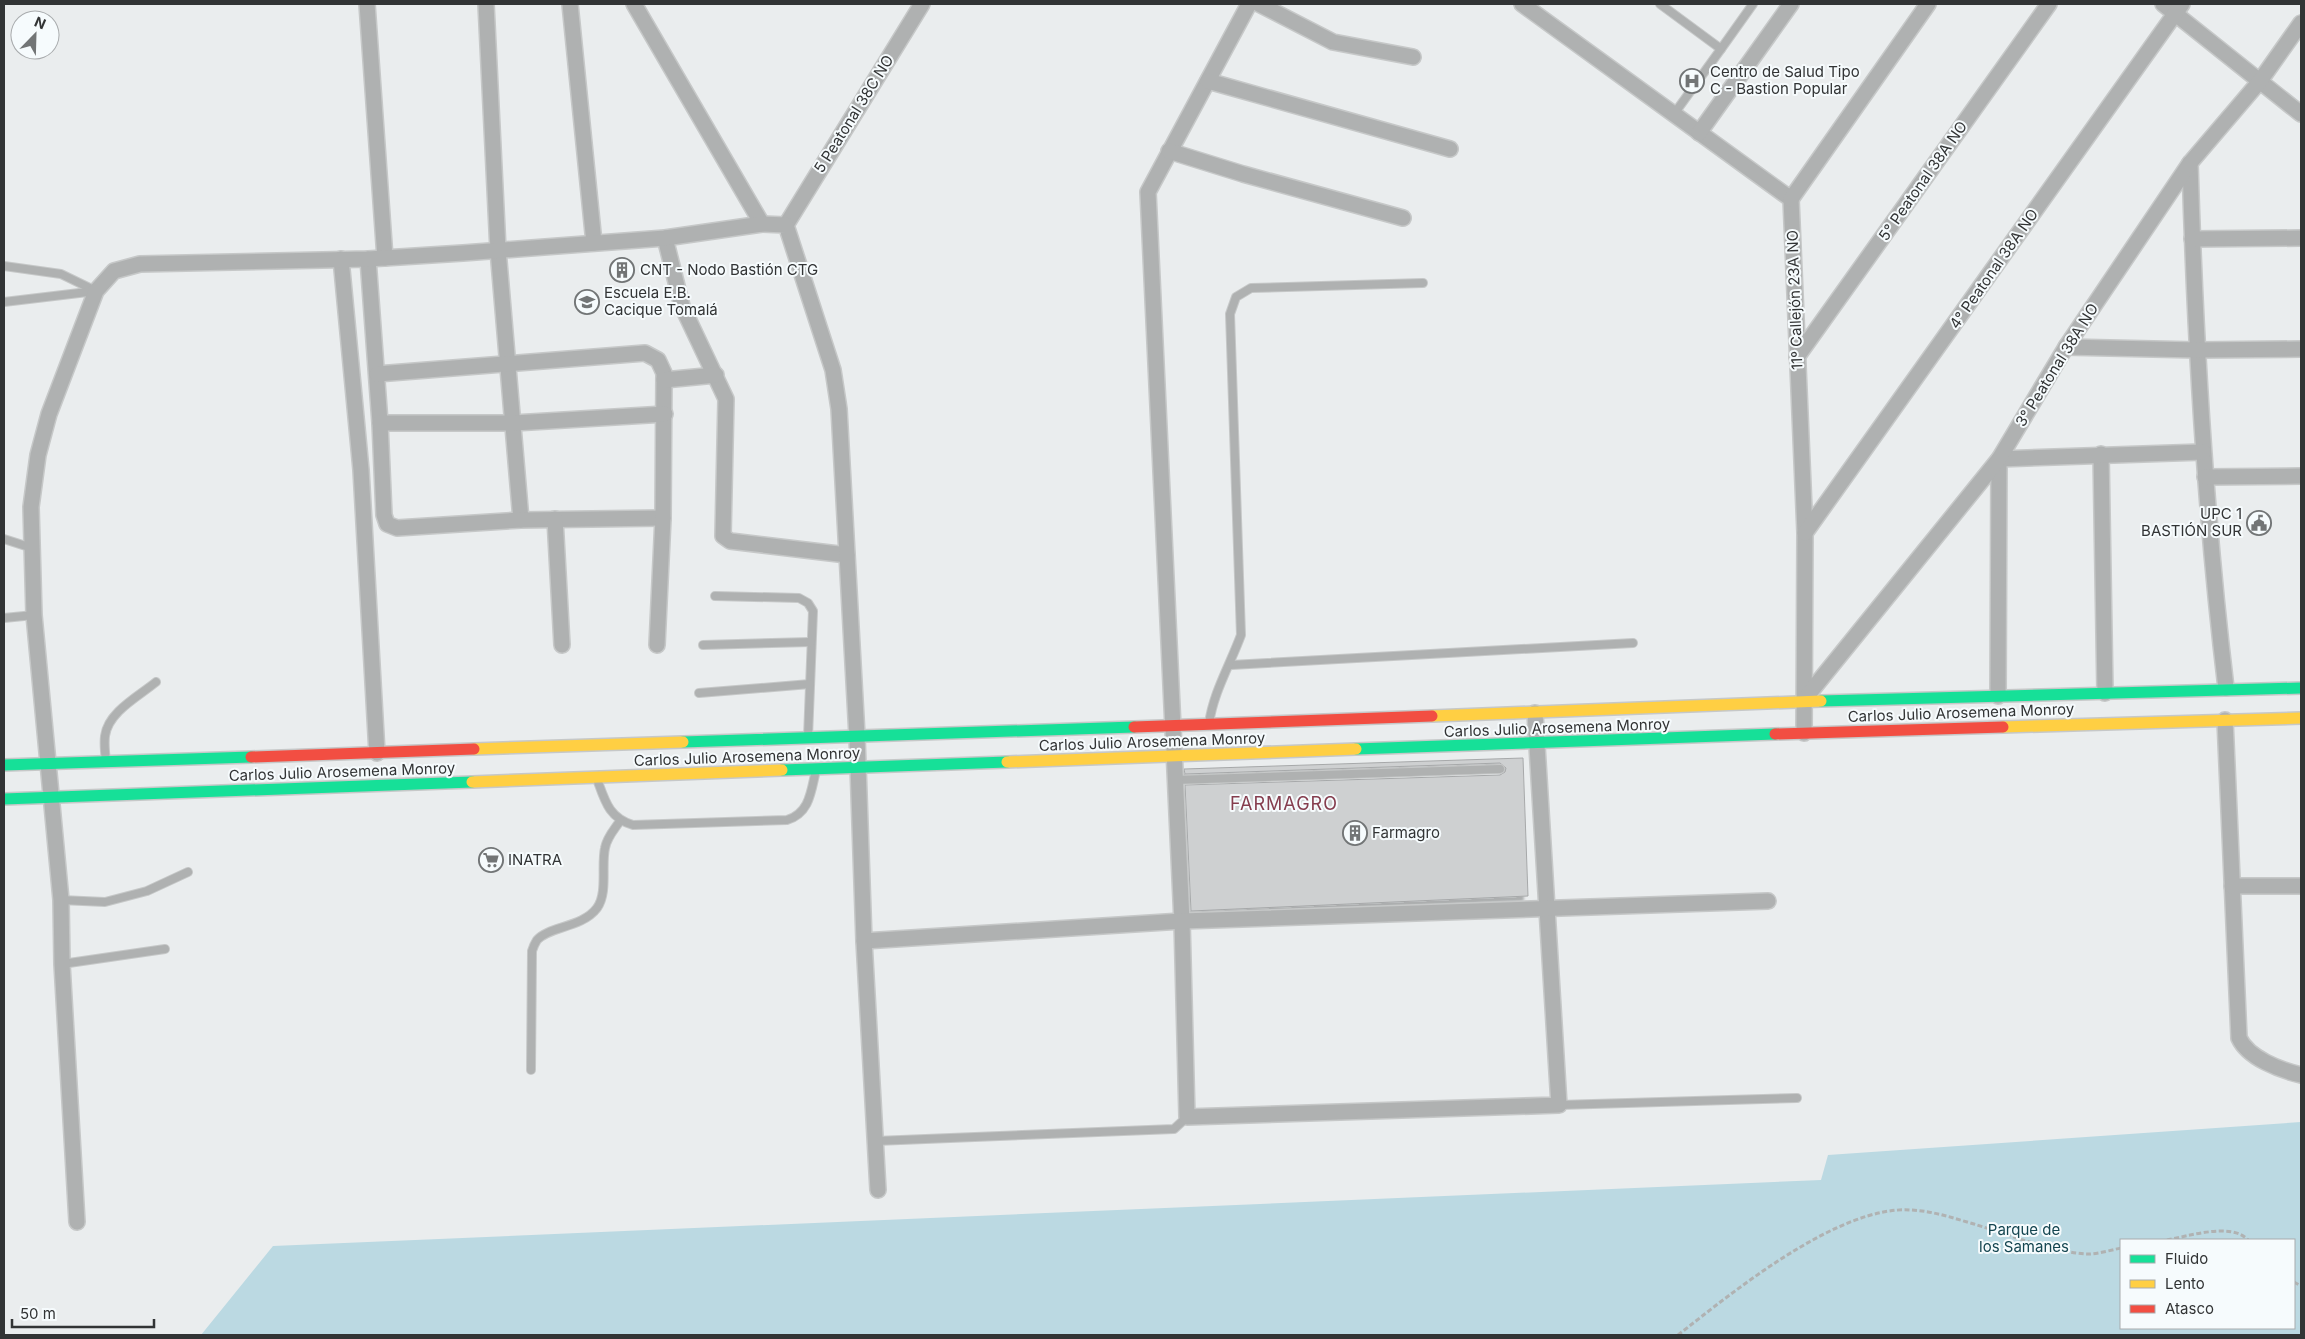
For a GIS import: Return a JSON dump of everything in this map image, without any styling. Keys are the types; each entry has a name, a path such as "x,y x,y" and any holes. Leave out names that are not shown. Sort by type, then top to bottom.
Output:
{"main road":[{"name":"Carlos Julio Arosemena Monroy","path":"4,765 1209,724 1803,701 2226,688 2301,688"},
{"name":"Carlos Julio Arosemena Monroy","path":"4,799 1804,733 2301,718"}],"street":[{"path":"368,4 385,258"},
{"path":"486,4 498,250 521,520"},
{"path":"570,4 594,243"},
{"path":"635,4 762,224"},
{"name":"5 Peatonal 38C NO","path":"786,225 922,4"},
{"path":"1249,4 1148,192 1182,921 1187,1117 1559,1105 1535,712"},
{"path":"1258,4 1333,42 1413,57"},
{"path":"1522,4 1791,198 1928,4"},
{"path":"1699,133 1791,4"},
{"name":"5° Peatonal 38A NO","path":"1798,357 2049,4"},
{"path":"2162,4 2179,9 2260,81 2301,114"},
{"name":"4° Peatonal 38A NO","path":"1805,534 2179,9"},
{"name":"3° Peatonal 38A NO","path":"1803,701 1999,459 2066,347 2190,163 2260,81 2301,23"},
{"path":"1208,81 1450,148"},
{"path":"1169,151 1243,174 1403,218"},
{"path":"2190,163 2203,452 2226,688"},
{"name":"11º Callejón 23A NO","path":"1791,198 1805,534 1804,733"},
{"path":"77,1222 62,964 61,900 34,615 31,507 38,455 49,414 96,291 114,271 140,264 385,258 665,238 762,224 786,225 834,370 839,408 857,736 864,941 878,1190"},
{"path":"665,238 682,306 726,399 723,536 730,541 847,555"},
{"path":"2192,239 2301,238"},
{"path":"341,259 361,470 378,753"},
{"path":"368,259 377,374 384,514 387,524 397,528 521,520 663,518"},
{"path":"2066,347 2197,350 2301,349"},
{"path":"377,374 646,353 658,360 664,373 665,414 663,518 657,645"},
{"path":"664,380 716,376"},
{"path":"380,423 514,423 665,414"},
{"path":"1998,696 1999,459 2203,452"},
{"path":"2101,454 2105,693"},
{"path":"2205,476 2301,476"},
{"path":"555,519 562,645"},
{"path":"2225,720 2239,1038 2248,1051 2290,1072 2301,1075"},
{"path":"2232,886 2301,886"},
{"path":"864,941 1182,921 1768,901"}],"lane":[{"path":"1660,4 1721,49"},
{"path":"1674,114 1753,4"},
{"path":"4,266 61,274 96,291"},
{"path":"1209,724 1212,704 1241,635 1230,314 1236,297 1251,288 1422,283"},
{"path":"4,302 96,291"},
{"path":"4,539 32,548"},
{"path":"715,596 799,598 808,603 813,611 808,738"},
{"path":"4,618 34,615"},
{"path":"703,645 812,642"},
{"path":"1230,664 1633,643"},
{"path":"106,763 105,736 110,722 156,682"},
{"path":"699,693 810,684"},
{"path":"1176,780 1500,769"},
{"path":"597,777 612,813 620,821 633,825 787,820 798,817 806,808 816,770"},
{"path":"531,1070 532,951 537,940 546,934 566,928 591,916 599,906 602,895 605,848 620,821"},
{"path":"61,900 105,902 147,891 188,872"},
{"path":"62,964 165,949"},
{"path":"1559,1105 1797,1098"},
{"path":"876,1141 1174,1129 1182,1124 1187,1117"}],"path":[{"path":"1678,1335 1732,1293 1816,1238 1868,1214 1909,1210 1940,1214 2058,1249 2088,1254 2120,1248"},
{"path":"2173,1239 2226,1230 2247,1239"}],"green space":[{"name":"Parque de los Samanes","path":"2301,1122 2301,1335 201,1335 273,1246 1821,1180 1828,1155"}],"building":[{"name":"Farmagro","path":"1523,758 1528,896 1191,911 1185,785 1500,775 1505,772 1506,768 1500,763 1185,774 1184,769"}],"traffic: fast":[{"path":"1821,701 2301,688"},
{"path":"683,742 1134,727"},
{"path":"1356,749 1775,734"},
{"path":"4,765 251,757"},
{"path":"782,770 1007,762"},
{"path":"4,799 472,782"}],"traffic: slow":[{"path":"1432,716 1821,701"},
{"path":"2003,727 2301,718"},
{"path":"474,749 683,742"},
{"path":"1007,762 1356,749"},
{"path":"472,782 782,770"}],"traffic: jam":[{"path":"1134,727 1432,716"},
{"path":"1775,734 2003,727"},
{"path":"251,757 474,749"}],"place":[{"name":"Centro de Salud Tipo C - Bastion Popular","path":"1692,81"},
{"name":"CNT - Nodo Bastión CTG","path":"622,270"},
{"name":"Escuela E.B. Cacique Tomalá","path":"587,302"},
{"name":"UPC 1 BASTIÓN SUR","path":"2259,523"},
{"name":"Farmagro","path":"1355,833"},
{"name":"INATRA","path":"491,860"}],"district":[{"name":"FARMAGRO","path":"1284,804"}]}
